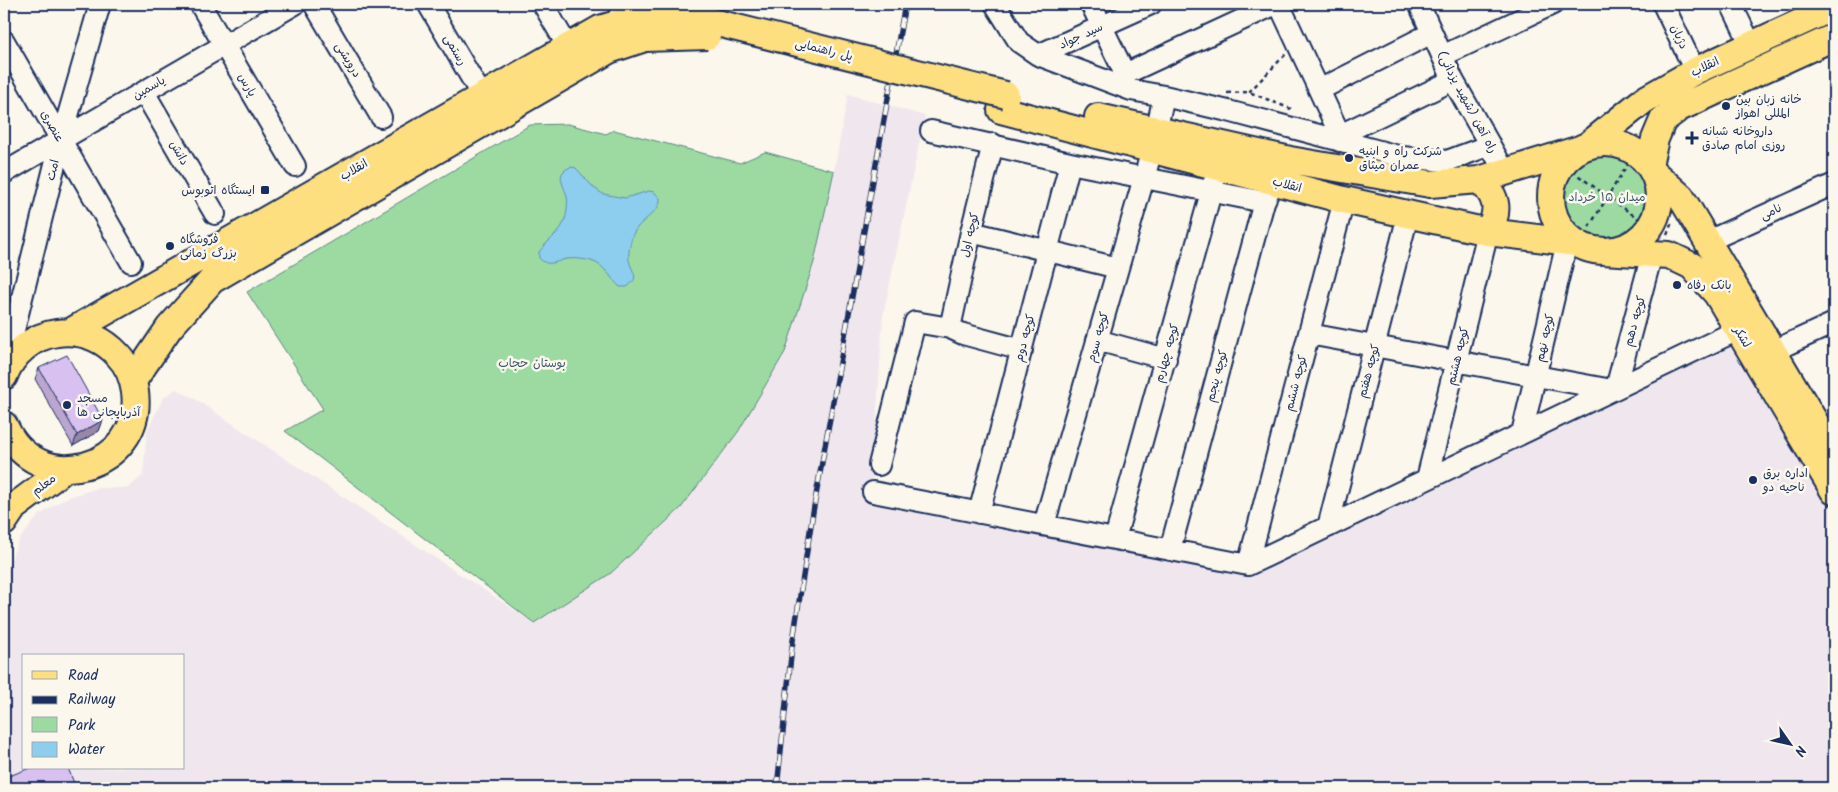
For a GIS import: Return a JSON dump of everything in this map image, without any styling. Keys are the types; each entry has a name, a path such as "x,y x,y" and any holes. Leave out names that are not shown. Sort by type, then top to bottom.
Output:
{"main road":[{"name":"انقلاب","path":"1003,102 1154,140 1430,184 1479,180 1576,153 1644,100 1695,71 1834,7"},
{"name":"انقلاب","path":"70,332 600,29 632,21"},
{"name":"انقلاب","path":"133,380 169,328 212,280 609,50 632,21"},
{"name":"پل راهنمایی","path":"632,21 703,35 907,85 936,96 1003,102"},
{"path":"1646,163 1663,120 1679,108 1834,37"},
{"name":"انقلاب","path":"1154,140 1215,180 1268,192 1344,200 1488,232 1577,239 1589,249 1603,251"},
{"path":"1577,239 1565,234 1557,222 1552,209 1551,194 1553,181 1576,153 1608,142 1622,145 1646,163 1658,185 1660,199 1657,213 1650,228 1642,237 1630,245 1617,250 1603,251"},
{"name":"لشکر","path":"1646,163 1681,197 1834,454"},
{"path":"1479,180 1488,188 1494,198 1496,210 1494,222 1488,232"},
{"name":"لشکر","path":"1603,251 1669,255 1692,266 1717,294 1834,491"},
{"path":"4,370 16,355 15,338 70,332 91,336 109,346 124,361 133,380 136,402 132,423 122,442 106,457 86,466 65,469 48,466 33,460 19,449 8,436 4,425"},
{"name":"معلم","path":"4,522 14,507 65,469"}],"street":[{"name":"امت","path":"15,338 61,140 100,4"},
{"name":"پارس","path":"200,4 295,166"},
{"name":"یاسمین","path":"4,173 295,4"},
{"name":"درویشی","path":"314,4 381,117"},
{"name":"رستمی","path":"428,4 482,96"},
{"path":"543,4 568,47"},
{"path":"1091,4 1125,74 1277,4 1319,90 1339,138"},
{"name":"سید جواد","path":"1038,55 1151,4"},
{"name":"راه آهن (شهید یزدانی)","path":"1419,4 1453,80 1505,172"},
{"path":"1442,56 1514,12 1553,4"},
{"name":"دژبان","path":"1663,4 1695,71"},
{"path":"1731,4 1750,45"},
{"path":"999,5 1018,42 1038,55 1131,90 1164,96 1339,138 1402,157 1447,161 1490,145"},
{"path":"1319,90 1422,38"},
{"name":"عنصری","path":"4,41 10,65 61,140 131,262"},
{"path":"1339,138 1443,85"},
{"name":"دانش","path":"144,92 214,214"},
{"name":"کوچه سوم","path":"1044,526 1144,179 1164,96"},
{"path":"932,131 1144,179 1215,180"},
{"name":"کوچه اول","path":"950,328 993,144"},
{"name":"کوچه دوم","path":"979,513 1070,163"},
{"name":"کوچه چهارم","path":"1116,539 1215,180"},
{"name":"نامی","path":"1708,241 1834,184"},
{"name":"کوچه پنجم","path":"1170,550 1268,192"},
{"name":"کوچه ششم","path":"1248,565 1344,200"},
{"name":"کوچه هفتم","path":"1328,527 1408,215"},
{"path":"971,232 1118,268"},
{"name":"کوچه هشتم","path":"1427,479 1488,232"},
{"name":"کوچه نهم","path":"1522,433 1577,239"},
{"name":"کوچه دهم","path":"1614,389 1656,254"},
{"path":"879,464 915,322 950,328 963,334 1022,350"},
{"path":"1773,351 1834,323"},
{"path":"873,492 1248,565 1738,330"},
{"path":"1309,334 1614,389"},
{"path":"1098,340 1166,359"}],"path":[{"path":"1248,92 1297,43"},
{"path":"1576,153 1608,197 1650,228"},
{"path":"1577,239 1608,197 1646,163"},
{"path":"1656,254 1681,197"}],"shaded area":[{"path":"848,94 925,116 883,316 871,504 1248,575 1696,361 1735,340 1834,505 1834,788 4,788 4,578 6,570 19,540 39,515 66,498 97,488 128,488 143,475 147,431 163,398 176,389 195,399 534,623 611,573 681,508 738,432 814,262 834,171"}],"green space":[{"name":"بوستان حجاب","path":"568,124 606,134 614,130 740,163 765,152 834,171 814,262 785,352 738,432 681,508 611,573 534,623 285,431 323,409 247,292 530,125"},
{"name":"میدان ۱۵ خرداد","path":"1607,154 1631,161 1643,173 1650,197 1643,221 1631,233 1607,240 1583,233 1571,221 1564,197 1571,173 1583,161"}],"water":[{"path":"571,167 576,168 594,188 603,194 625,198 649,191 654,192 660,198 657,208 639,226 632,237 629,257 635,277 627,287 620,287 604,269 591,261 570,259 546,263 539,258 539,252 557,233 566,217 567,199 561,176 562,173"}],"building":[{"name":"مسجد آذربایجانی ها","path":"67,355 103,420 77,435 39,368"},
{"path":"25,770 69,770 76,788 4,788 4,778"}],"railway":[{"path":"777,788 792,647 813,512 905,4"}],"place":[{"name":"خانه زبان بین المللی اهواز","path":"1726,106"},
{"name":"داروخانه شبانه روزی امام صادق","path":"1692,138"},
{"name":"شرکت راه و ابنیه عمران میثاق","path":"1349,158"},
{"name":"ایستگاه اتوبوس","path":"265,190"},
{"name":"فروشگاه بزرگ زمانی","path":"170,246"},
{"name":"بانک رفاه","path":"1677,285"},
{"name":"مسجد آذربایجانی ها","path":"67,405"},
{"name":"اداره برق ناحیه دو","path":"1753,480"}]}
